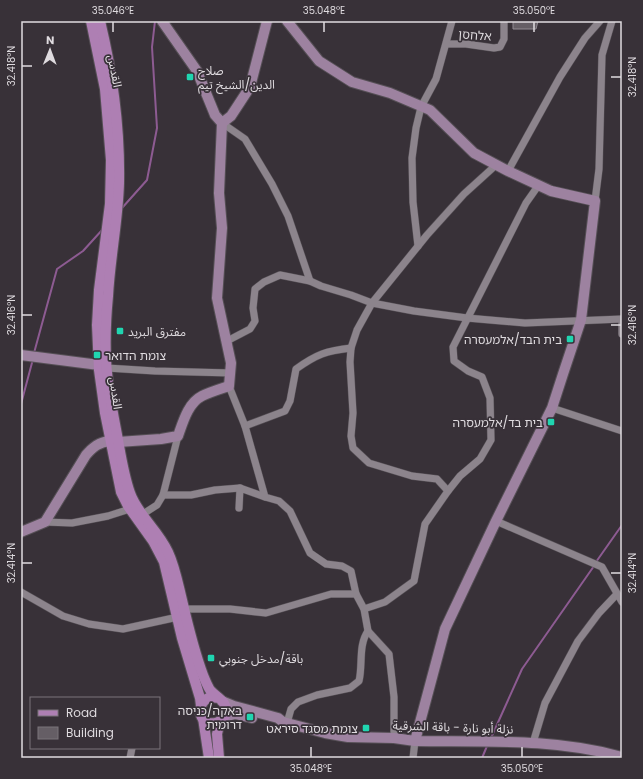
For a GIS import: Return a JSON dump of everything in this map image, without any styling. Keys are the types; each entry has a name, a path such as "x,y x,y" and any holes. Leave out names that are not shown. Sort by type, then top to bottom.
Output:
{"main road":[{"name":"القدس","path":"91,21 106,89 112,166 110,204 98,308 104,367 121,492 130,509 153,541 164,562 203,676 211,691 220,699"},
{"name":"القدس","path":"100,21 114,90 119,145 118,200 109,277 104,367"},
{"name":"القدس","path":"114,442 135,504 161,539 171,559 201,706"},
{"path":"209,758 203,718 200,712 201,706 206,698 214,697 220,699 226,709 217,734 219,758"},
{"path":"203,718 211,723 222,719"}],"street":[{"path":"162,21 197,71 216,115 222,124 245,139 272,184 288,216 310,281"},
{"path":"265,497 245,426 229,386 231,363 217,298 222,228 219,193 222,124 231,116 250,87 266,21"},
{"path":"286,21 319,61 352,82 390,93 430,110 474,153 538,186 551,191 595,201"},
{"path":"418,246 413,202 412,158 416,128 421,107 436,79 447,44 452,21"},
{"name":"אלחסן","path":"447,44 466,44 494,48 500,46 504,39 504,21"},
{"path":"508,171 560,77 585,38 600,21"},
{"path":"413,758 415,741 445,630 496,521 552,408 581,320 599,169 602,54 612,21"},
{"path":"448,491 437,479 412,476 369,463 353,448 351,436 353,413 350,362 351,348 357,330 372,304 418,246 464,194 496,165"},
{"path":"364,609 385,602 414,581 425,524 460,476 480,458 491,440 490,398 482,377 468,371 454,361 453,348 526,203 538,186"},
{"path":"227,341 250,329 255,321 253,308 255,288 280,275 310,281 372,304 467,318 525,323 622,319 622,334"},
{"path":"245,426 285,411 290,401 296,369 311,358 329,351 351,348"},
{"path":"21,355 104,367 155,371 231,373"},
{"path":"143,514 157,504 163,495 178,436 188,411 201,396 229,386"},
{"path":"552,408 622,430"},
{"path":"45,522 72,475 86,455 98,444 103,442 161,439 178,436"},
{"path":"163,495 192,495 215,490 240,488 279,501 290,511 310,553 326,564 342,566 351,571 356,594 364,609 368,631 389,654 394,698 394,738"},
{"path":"238,508 240,488"},
{"path":"21,532 45,522 72,523 108,516 130,509"},
{"path":"496,521 602,567 622,602"},
{"path":"21,592 63,616 89,624 123,629 181,613 230,609 266,613 331,594 356,594"},
{"path":"533,743 545,703 578,641 599,613 617,594"},
{"path":"285,722 291,709 298,702 317,695 350,688 359,681 362,671 361,651 364,637 368,631"},
{"name":"نزلة أبو نارة - باقة الشرقية","path":"220,699 234,706 278,718 285,722 325,733 348,737 394,738 415,741 552,744 622,757"},
{"name":"نزلة أبو نارة - باقة الشرقية","path":"222,719 234,714 276,724 285,722"}],"building":[{"path":"513,21 538,21 536,29 513,29"}],"waterway":[{"path":"122,208 147,180 157,128 152,47 155,21"},
{"path":"34,353 57,269 83,251 103,229"},
{"path":"21,404 33,359"},
{"path":"596,562 622,525"},
{"path":"491,738 522,669 594,566"},
{"path":"482,758 487,746"}],"place":[{"name":"صلاح الدين/الشيخ تيم","path":"190,77"},
{"name":"مفترق البريد","path":"120,331"},
{"name":"בית הבד/אלמעסרה","path":"570,339"},
{"name":"צומת הדואר","path":"97,355"},
{"name":"בית בד/אלמעסרה","path":"551,422"},
{"name":"باقة/مدخل جنوبي","path":"211,658"},
{"name":"באקה/כניסה דרומית","path":"250,717"},
{"name":"צומת מסגד סיראט","path":"366,728"}]}
